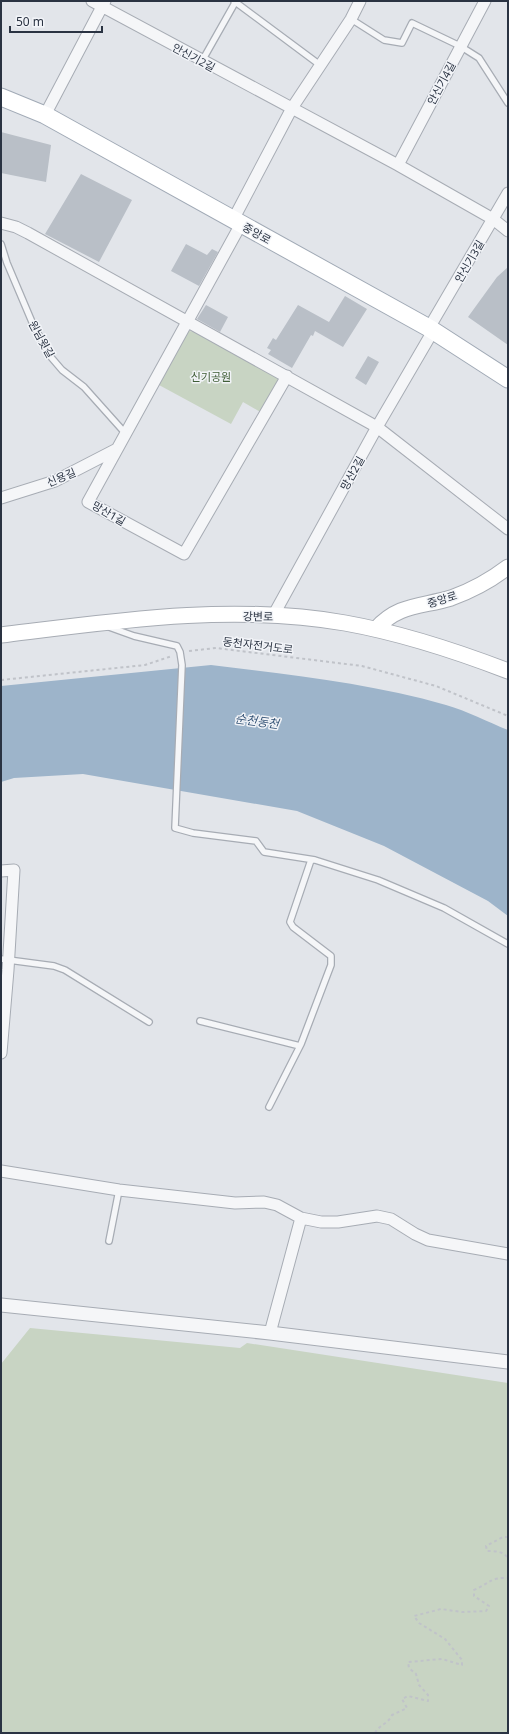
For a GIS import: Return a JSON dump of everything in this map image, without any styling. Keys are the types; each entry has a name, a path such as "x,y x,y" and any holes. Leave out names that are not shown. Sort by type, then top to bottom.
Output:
{"main road":[{"name":"중앙로","path":"1,97 44,115 237,222 431,330 508,379"},
{"name":"중앙로","path":"376,629 390,615 399,610 452,597 486,582 508,567"},
{"name":"강변로","path":"1,635 150,617 189,615 273,616 344,623 376,629 480,660 508,671"}],"street":[{"name":"안신기2길","path":"92,1 104,4 202,61 292,108"},
{"path":"237,222 292,108 351,19 360,1"},
{"name":"안신기4길","path":"398,165 485,1"},
{"path":"44,115 104,4"},
{"path":"292,108 398,165 493,219 508,231"},
{"name":"안신기3길","path":"431,330 508,193"},
{"name":"망산1길","path":"237,222 126,434 88,502 184,554 287,376"},
{"path":"1,223 16,227 287,376 377,428 508,529"},
{"name":"망산2길","path":"273,616 431,330"},
{"name":"신용길","path":"1,498 55,481 117,448"},
{"path":"1,871 14,870 5,959 1,1053"},
{"path":"1,1170 119,1190 235,1203 264,1202 277,1205 301,1218 321,1222 338,1222 377,1216 391,1219 408,1231 428,1240 508,1254"},
{"path":"270,1333 301,1218"},
{"path":"1,1305 270,1333 508,1362"}],"lane":[{"path":"202,61 235,1 320,66"},
{"path":"351,19 384,40 402,43 412,23 460,46 479,58 508,103"},
{"name":"원님윗길","path":"1,244 6,263 32,322 50,356 62,370 84,387 126,434"},
{"path":"99,624 134,636 177,646 180,652 182,665 175,828 193,833 256,841 264,852 311,860 378,880 444,908 508,944"},
{"path":"269,1107 300,1046 331,965 331,956 293,927 290,922 311,860"},
{"path":"5,959 54,966 65,970 149,1022"},
{"path":"200,1021 300,1046"},
{"path":"109,1241 119,1190"}],"path":[{"name":"동천자전거도로","path":"1,680 145,664 180,652 216,648 362,666 436,686 508,716"},
{"path":"508,1537 503,1537 486,1546 487,1551 497,1551 506,1555 508,1558"},
{"path":"375,1733 377,1729 389,1721 392,1715 407,1708 402,1699 408,1696 428,1701 428,1695 419,1685 416,1674 409,1668 408,1662 442,1659 462,1665 462,1660 445,1639 419,1624 414,1616 441,1609 462,1612 486,1611 489,1606 474,1596 474,1590 484,1586 492,1579 508,1578"}],"green space":[{"name":"신기공원","path":"188,331 199,332 282,377 262,413 243,402 231,424 159,385"},
{"path":"30,1328 240,1348 247,1343 508,1383 508,1733 1,1733 1,1364"}],"water":[{"name":"순천동천","path":"211,665 329,680 417,697 454,707 508,730 508,916 488,901 384,846 297,811 83,774 14,778 1,782 1,686"}],"building":[{"path":"1,132 51,145 46,182 1,173"},
{"path":"81,174 132,200 99,262 45,234"},
{"path":"186,244 207,255 212,249 218,252 199,286 171,271"},
{"path":"508,267 508,345 468,317 497,277"},
{"path":"345,296 367,309 343,347 315,331 313,336 311,335 292,368 268,354 271,350 267,348 273,338 276,340 298,305 329,322"},
{"path":"206,305 228,317 220,332 197,319"},
{"path":"368,356 379,362 366,385 355,378"}]}
